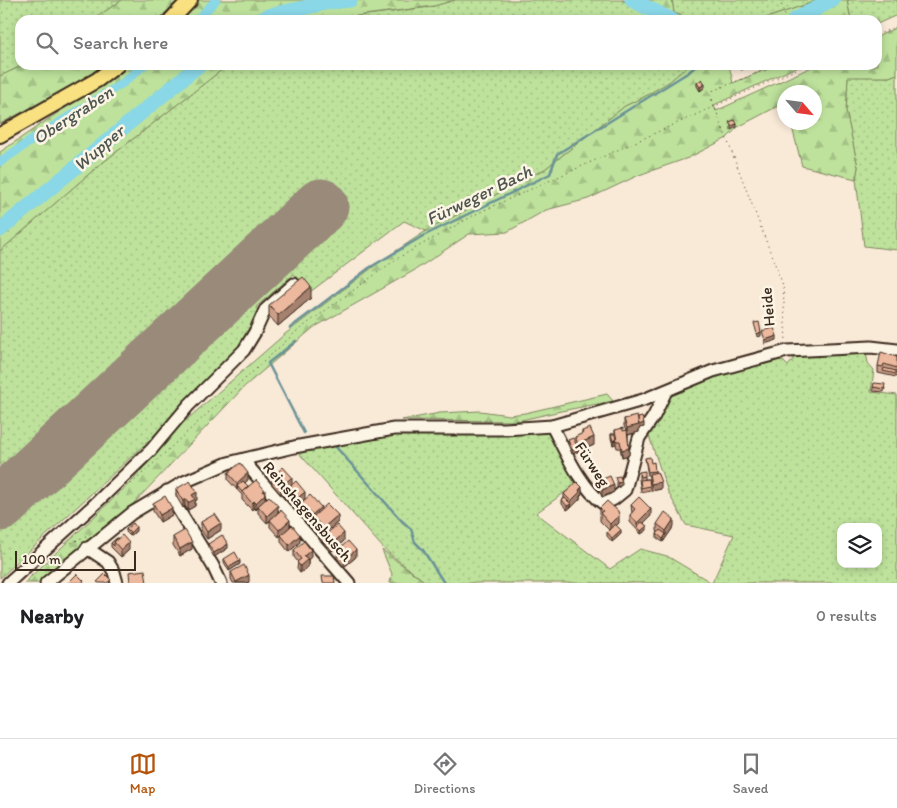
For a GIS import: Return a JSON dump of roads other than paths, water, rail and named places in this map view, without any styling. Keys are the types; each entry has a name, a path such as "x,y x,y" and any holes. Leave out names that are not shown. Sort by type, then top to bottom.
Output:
{"main road":[{"path":"176,15 190,0"},
{"path":"0,136 97,80 110,70"}],"street":[{"path":"8,583 151,450 189,405 244,350 265,310 294,284"},
{"path":"46,583 132,512 168,491 228,463 294,447 394,429 505,429 552,426 563,418 643,400 713,371 787,352 871,347 897,350"},
{"name":"Fürweg","path":"552,426 592,496 604,504 625,490 639,438 654,416 666,391"},
{"name":"Reinshagensbusch","path":"246,459 248,466 349,583"},
{"path":"168,491 222,583"},
{"path":"87,548 108,562 114,572 116,583"}],"waterway":[{"name":"Obergraben","path":"202,15 216,0"},
{"name":"Wupper","path":"272,15 330,2 350,0"},
{"name":"Wupper","path":"632,0 662,15"},
{"name":"Wupper","path":"804,15 833,0"},
{"name":"Obergraben","path":"0,162 123,83 138,70"},
{"name":"Wupper","path":"0,230 193,70"},
{"name":"Fürweger Bach","path":"290,328 369,268 423,236 550,174 557,154 691,70"},
{"name":"Fürweger Bach","path":"296,341 268,363 304,433"},
{"name":"Fürweger Bach","path":"328,446 335,446 411,529 415,542 423,550 444,583"}]}
